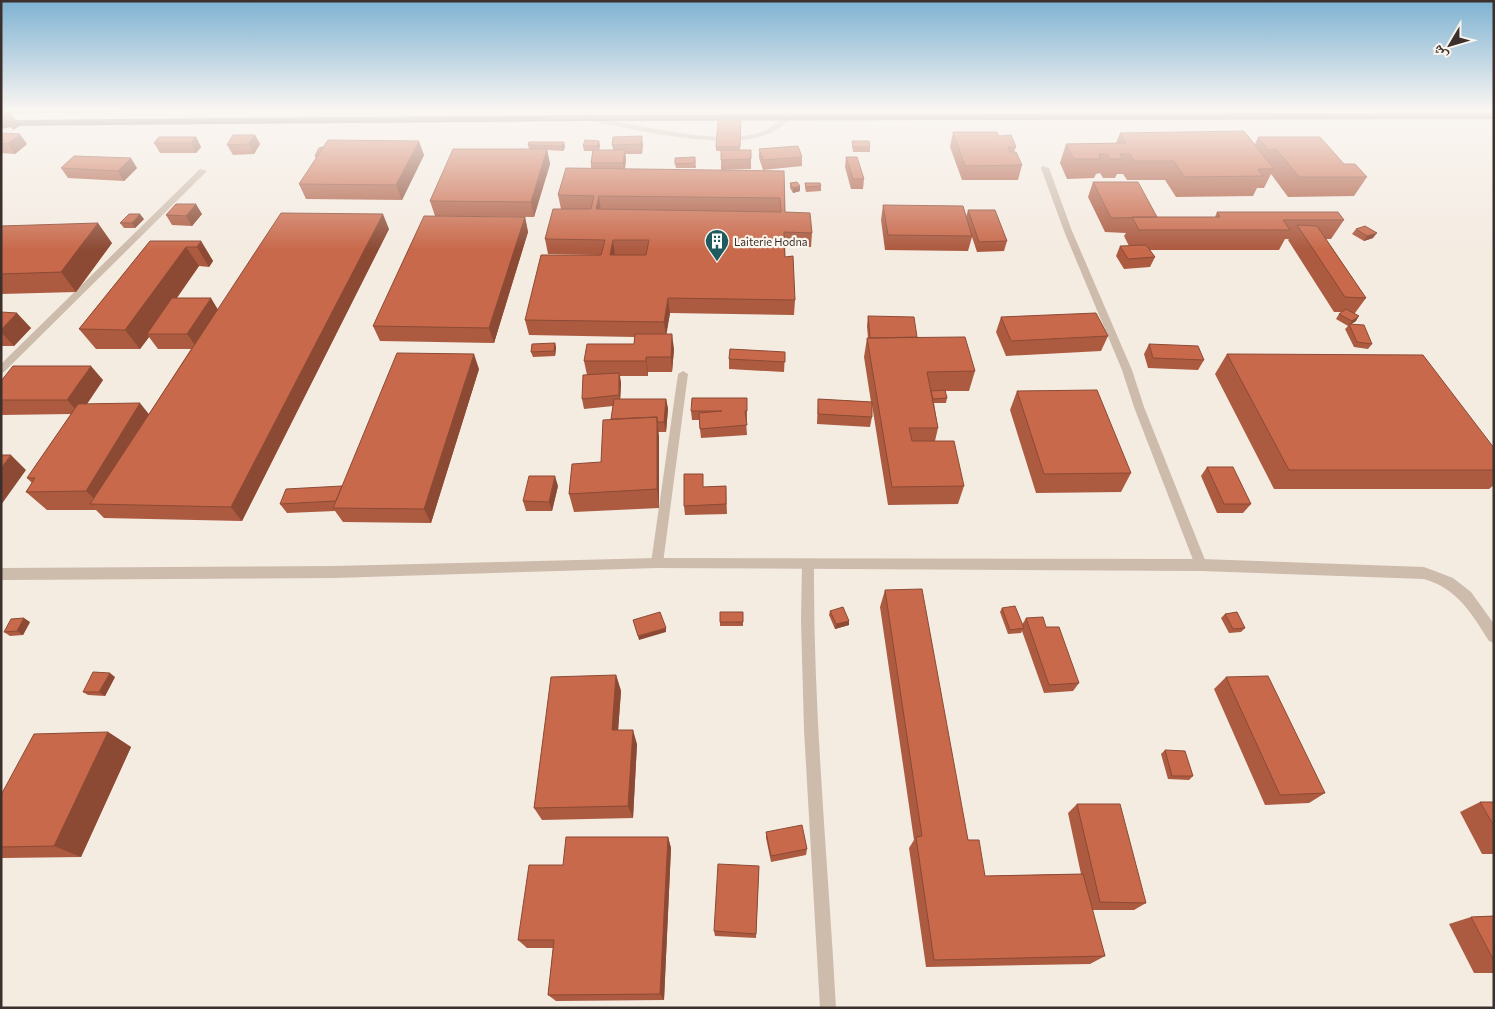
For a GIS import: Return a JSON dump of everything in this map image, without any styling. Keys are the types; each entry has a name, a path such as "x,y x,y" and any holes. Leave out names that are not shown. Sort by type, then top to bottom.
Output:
{"street":[{"path":"1,574 334,572 657,563 1201,565 1438,576 1451,582 1467,595 1494,637"}],"lane":[{"path":"1045,168 1068,231 1127,370 1139,408 1201,565"},
{"path":"1,370 203,171"},
{"path":"657,563 683,374"},
{"path":"808,564 807,611 812,724 828,1008"}],"building":[{"path":"74,156 131,158 118,171 61,168"},
{"path":"317,156 411,156 396,185 299,184"},
{"path":"450,156 545,156 531,202 430,201"},
{"path":"592,156 624,156 623,163 591,163"},
{"path":"721,156 751,156 751,159 721,160"},
{"path":"762,156 802,157 763,160"},
{"path":"962,156 1018,156 1022,165 965,166"},
{"path":"1072,156 1100,156 1101,159 1074,159"},
{"path":"1108,156 1121,156 1123,159 1110,159"},
{"path":"1131,156 1264,156 1274,169 1258,169 1263,176 1184,177 1174,161 1134,161"},
{"path":"1282,156 1337,156 1344,164 1355,164 1367,177 1299,177"},
{"path":"695,157 695,163 675,164 675,158"},
{"path":"846,157 857,157 864,179 853,179"},
{"name":"Laiterie Hodna","path":"566,168 784,171 785,212 810,213 812,233 784,232 785,257 793,256 795,300 668,298 664,322 525,320 541,255 601,255 605,240 545,239 553,209 591,209 594,196 558,195","holes":["599,196 780,198 781,212 596,209","613,240 649,240 646,255 610,255"]},
{"path":"797,182 800,186 793,188 790,183"},
{"path":"1093,182 1138,182 1157,217 1111,218"},
{"path":"805,183 820,183 821,186 806,187"},
{"path":"176,204 196,204 186,216 166,215"},
{"path":"883,205 963,206 972,236 888,235"},
{"path":"968,210 995,210 1007,241 979,242"},
{"path":"1217,212 1338,212 1344,220 1283,220 1290,230 1139,230 1132,217 1220,217"},
{"path":"281,213 383,214 231,507 90,504"},
{"path":"129,214 140,214 132,223 120,223"},
{"path":"424,216 525,217 489,328 373,326"},
{"path":"98,223 61,272 1,274 1,226"},
{"path":"1297,225 1317,226 1366,298 1345,297"},
{"path":"1365,226 1377,233 1367,236 1356,229"},
{"path":"150,241 201,241 197,247 186,247 125,330 79,329"},
{"path":"1146,245 1155,257 1128,259 1120,246"},
{"path":"172,298 211,298 187,334 147,334"},
{"path":"1346,309 1359,316 1352,321 1339,314"},
{"path":"1,312 17,313 1,330"},
{"path":"1096,313 1108,336 1011,341 1001,317"},
{"path":"868,316 914,317 917,337 870,338"},
{"path":"1349,324 1364,325 1372,344 1357,342"},
{"path":"635,334 672,334 671,357 646,357 646,361 584,361 587,344 634,344"},
{"path":"965,337 975,371 927,372 938,428 909,428 912,441 954,441 964,486 892,487 867,338"},
{"path":"555,343 554,351 531,352 532,344"},
{"path":"1149,344 1198,346 1204,360 1153,358"},
{"path":"730,349 785,352 785,362 729,359"},
{"path":"397,353 474,354 424,509 333,508"},
{"path":"1227,354 1423,355 1494,448 1494,470 1289,470"},
{"path":"13,366 91,366 67,400 1,400 1,381"},
{"path":"619,373 619,395 582,399 583,375"},
{"path":"945,390 947,398 933,399 931,391"},
{"path":"1097,390 1131,473 1044,474 1017,391"},
{"path":"692,398 747,398 747,411 745,411 747,425 700,429 699,413 722,411 691,411"},
{"path":"614,399 666,399 664,422 657,422 657,417 611,419"},
{"path":"818,399 872,402 872,417 818,414"},
{"path":"140,403 86,491 26,492 35,478 27,478 78,404"},
{"path":"657,417 657,489 569,494 572,464 601,462 603,420"},
{"path":"1,455 11,455 1,468"},
{"path":"1207,467 1233,467 1251,504 1224,504"},
{"path":"684,474 703,474 703,487 726,486 726,504 684,506"},
{"path":"529,476 555,476 549,502 523,501"},
{"path":"342,486 336,501 280,504 286,489"},
{"path":"922,589 968,840 979,840 985,876 1083,874 1105,956 934,960 916,837 922,836 885,590"},
{"path":"1015,606 1024,628 1010,630 1002,608"},
{"path":"843,607 849,621 836,624 830,611"},
{"path":"660,612 666,628 638,636 633,620"},
{"path":"720,612 743,612 743,622 720,622"},
{"path":"1237,612 1245,628 1233,629 1225,614"},
{"path":"1043,617 1046,627 1059,627 1079,683 1049,685 1026,618"},
{"path":"24,618 17,631 4,632 11,619"},
{"path":"93,672 110,673 99,692 83,692"},
{"path":"616,675 612,730 633,730 628,806 534,808 551,677"},
{"path":"1268,676 1325,793 1280,795 1226,677"},
{"path":"108,732 54,846 1,847 1,795 34,734"},
{"path":"1165,750 1185,751 1193,776 1172,776"},
{"path":"1480,802 1494,802 1494,826"},
{"path":"1077,804 1120,804 1146,903 1100,902"},
{"path":"802,825 807,849 771,856 766,832"},
{"path":"566,837 668,837 660,994 548,995 554,940 518,940 529,865 563,865"},
{"path":"718,864 759,866 756,934 714,931"},
{"path":"1494,916 1494,961 1471,917"}],"place":[{"name":"Laiterie Hodna","path":"717,262"}]}
